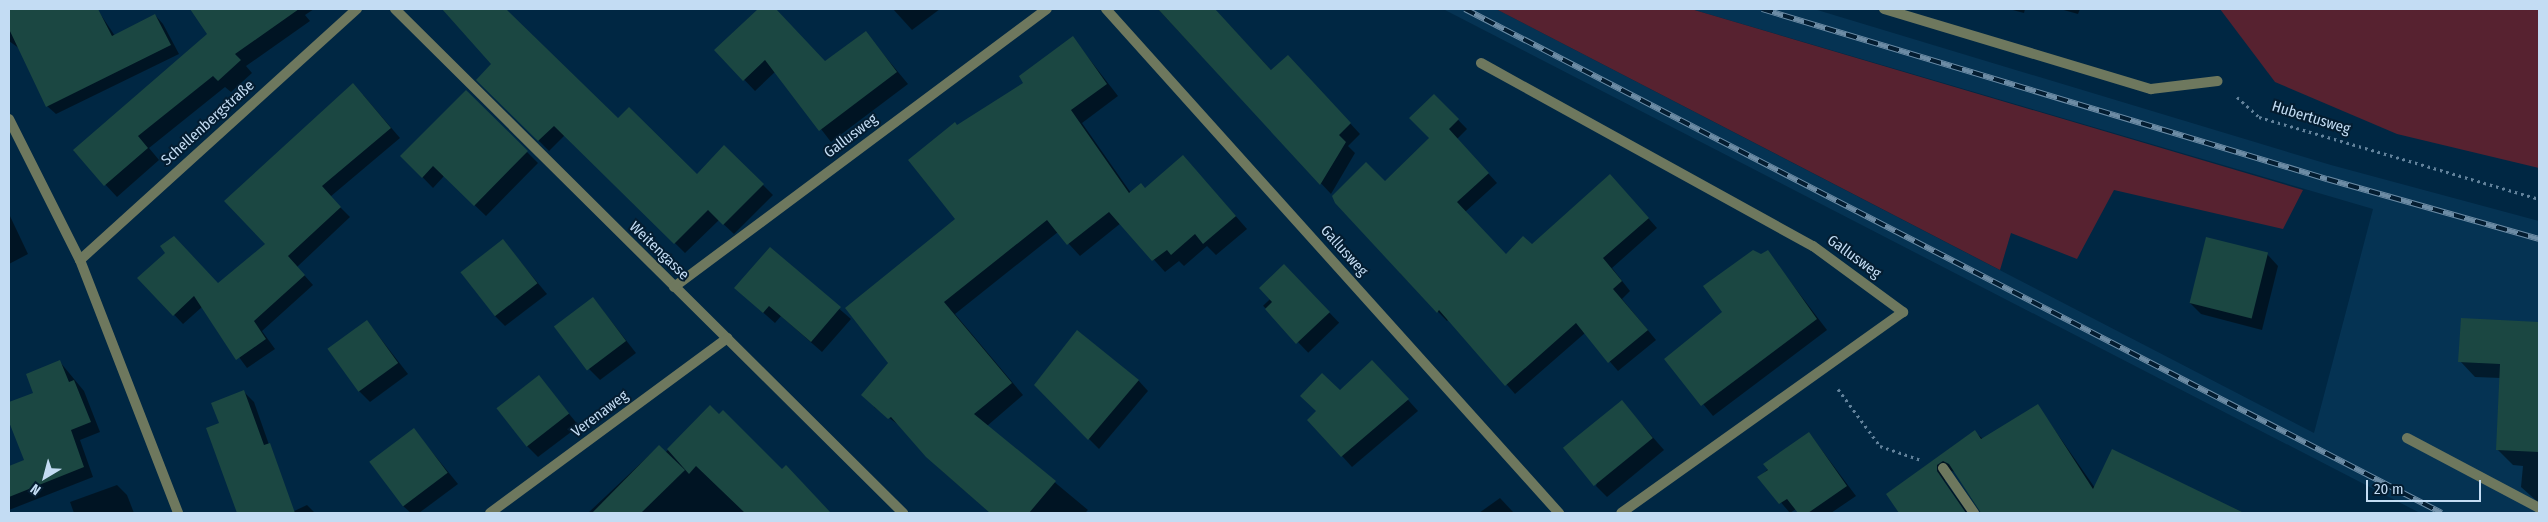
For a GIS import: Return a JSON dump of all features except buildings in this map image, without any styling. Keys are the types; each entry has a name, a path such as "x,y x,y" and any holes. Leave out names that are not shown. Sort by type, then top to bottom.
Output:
{"street":[{"name":"Schellenbergstraße","path":"80,260 357,9"},
{"name":"Weitengasse","path":"395,9 903,513"},
{"name":"Gallusweg","path":"674,287 1047,9"},
{"name":"Gallusweg","path":"1106,9 1559,513"},
{"path":"1884,9 2151,89 2218,81"},
{"name":"Gallusweg","path":"1481,63 1813,246 1903,312 1621,513"},
{"path":"9,119 80,260 178,513"},
{"name":"Verenaweg","path":"490,513 726,338"},
{"path":"2407,438 2539,508"},
{"path":"1943,468 1974,513"}],"path":[{"name":"Hubertusweg","path":"2218,81 2259,117 2539,199"},
{"path":"1824,369 1880,446 1943,468"}],"shaded area":[{"path":"1443,9 1496,9 2314,433 2373,209 1691,9 1814,9 2331,165 2539,221 2539,513 2420,513"},
{"path":"1496,9 1691,9 2303,190 2283,229 2114,190 2077,259 2011,233 2000,270"},
{"path":"2220,9 2539,9 2539,168 2397,134 2275,82"}],"railway":[{"path":"1465,9 2442,513"},
{"path":"1762,9 2327,179 2539,239"}]}
